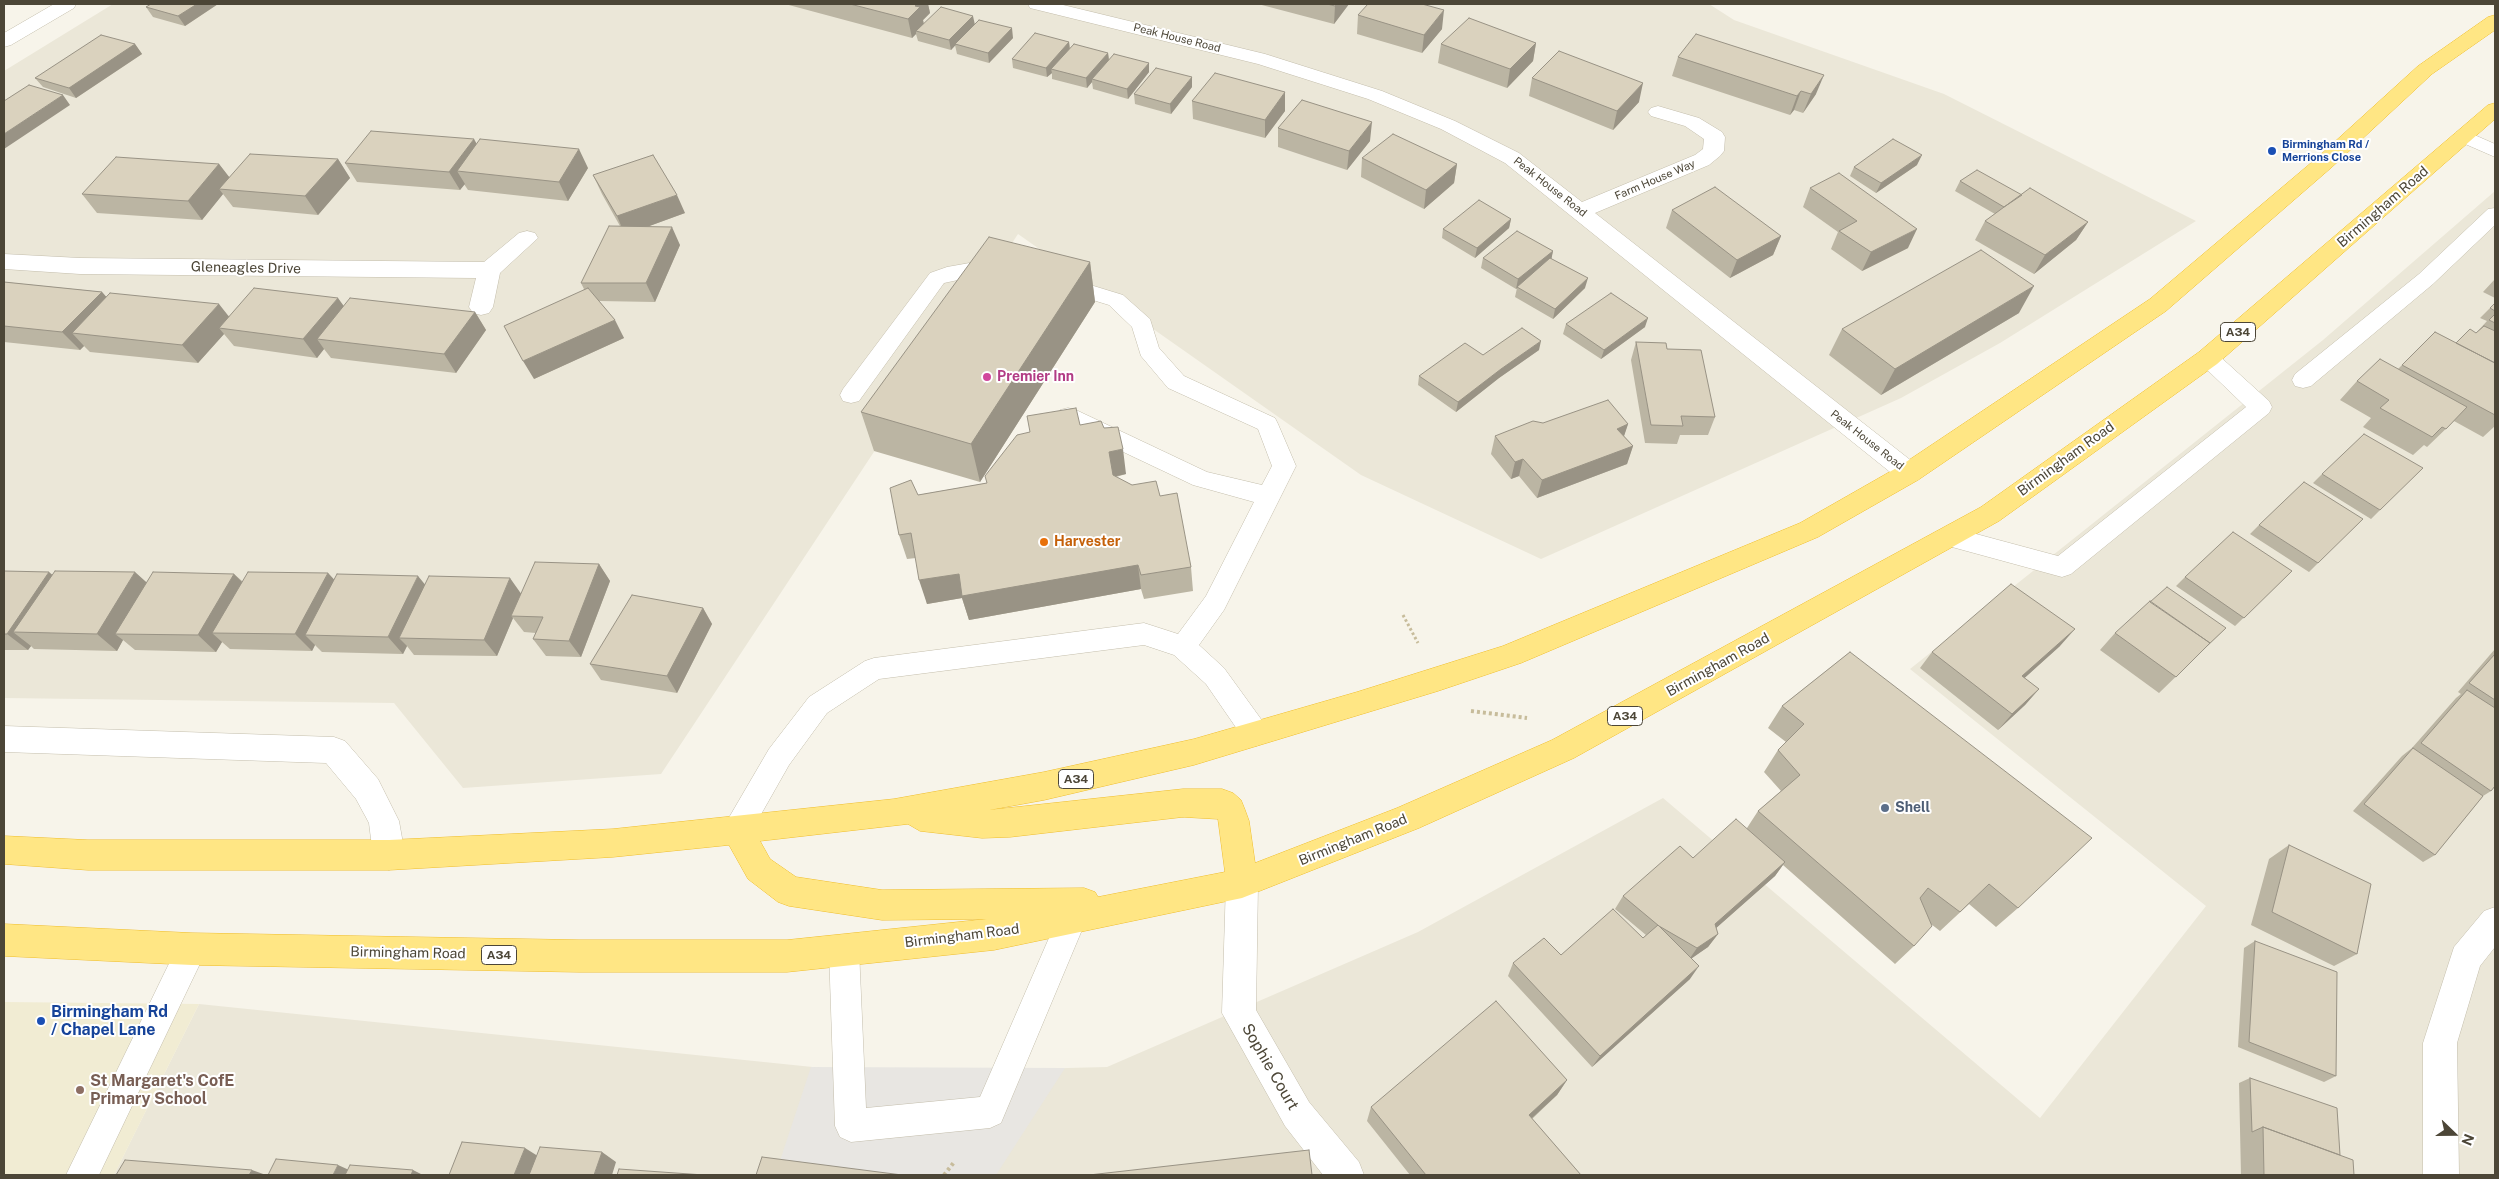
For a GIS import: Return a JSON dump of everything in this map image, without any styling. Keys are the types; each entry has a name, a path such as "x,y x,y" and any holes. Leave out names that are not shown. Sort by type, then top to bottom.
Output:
{"highway":[{"name":"A34","path":"4,850 97,855 389,855 613,843 737,830 894,813 1044,786 1194,752 1357,706 1511,654 1809,530 1909,473 2158,306 2325,162 2424,70 2495,21"},
{"name":"Birmingham Road","path":"4,940 192,949 579,956 787,956 994,934 1242,883 1408,818 1563,749 1990,514 2208,358 2495,109"},
{"path":"894,813 954,821 1010,823 1183,803 1222,803 1230,810 1234,821 1242,883"},
{"path":"737,830 759,869 789,891 882,904 1140,903"}],"street":[{"path":"4,41 67,4"},
{"name":"Peak House Road","path":"1037,4 1264,60 1375,95 1448,125 1512,158 1909,473"},
{"name":"Farm House Way","path":"1580,211 1702,160 1713,150 1715,137 1692,122 1658,112"},
{"path":"481,307 489,270 527,238"},
{"name":"Gleneagles Drive","path":"4,262 80,266 489,270"},
{"path":"4,739 293,746 334,750 367,789 384,821 389,855"},
{"name":"Sophie Court","path":"1242,883 1239,1013 1297,1114 1346,1175"},
{"path":"2441,1175 2440,1043 2466,958 2495,922"}],"lane":[{"path":"2463,136 2495,151"},
{"path":"2302,380 2426,279 2495,214"},
{"path":"851,395 937,278 948,274 981,268 1068,284 1116,300 1142,324 1149,351 1176,382 1267,424 1284,466 1215,603 1183,647"},
{"path":"1950,537 2062,567 2261,407 2208,358"},
{"path":"1068,416 1201,478 1268,496"},
{"path":"737,830 779,757 818,705 874,669 1144,634 1183,647 1215,676 1256,734"},
{"path":"844,950 851,1126 990,1112 1072,918"},
{"path":"82,1175 192,949"}],"shaded area":[{"path":"113,4 1709,4 1734,20 1944,94 2196,221 2000,343 1901,398 1541,559 1361,475 1018,234 661,774 463,788 394,703 4,698 4,71"},
{"path":"2495,191 2495,1175 114,1175 199,1004 871,1073 1107,1067 1418,932 1663,798 2040,1118 2206,906 1910,669 2323,340"},
{"name":"St Margaret's CofE Primary School","path":"4,1002 199,1004 114,1175 4,1175"},
{"path":"811,1067 1065,1068 996,1175 809,1175 777,1170"}],"building":[{"path":"151,4 197,4 178,16 146,7"},
{"path":"850,4 917,4 915,6 920,7 908,19"},
{"path":"1368,4 1422,4 1444,10 1424,35 1358,15"},
{"path":"941,7 973,16 949,40 916,31"},
{"path":"1469,18 1536,43 1510,69 1441,44"},
{"path":"979,20 1012,28 988,53 955,44"},
{"path":"1035,33 1069,42 1046,68 1012,59"},
{"path":"1696,34 1824,75 1811,94 1801,91 1797,96 1678,57"},
{"path":"101,35 135,44 69,88 35,78"},
{"path":"1074,44 1108,53 1086,78 1051,69"},
{"path":"1559,51 1643,83 1617,111 1532,78"},
{"path":"1114,54 1149,63 1127,89 1092,79"},
{"path":"1156,68 1192,77 1170,104 1134,94"},
{"path":"1215,73 1285,92 1265,120 1192,101"},
{"path":"29,85 63,95 4,134 4,101"},
{"path":"1302,100 1372,122 1349,151 1278,128"},
{"path":"371,131 474,139 449,172 345,163"},
{"path":"1393,134 1457,164 1426,190 1362,158"},
{"path":"480,139 579,149 559,182 457,171"},
{"path":"1893,139 1922,155 1881,183 1854,167"},
{"path":"250,154 338,159 305,196 219,189"},
{"path":"653,155 677,195 617,216 593,175"},
{"path":"116,157 219,164 188,201 82,194"},
{"path":"1977,170 2022,195 2004,207 1960,181"},
{"path":"1839,173 1917,229 1871,252 1839,231 1857,221 1810,188"},
{"path":"1715,187 1781,236 1737,260 1672,210"},
{"path":"2030,188 2088,222 2045,255 1985,221"},
{"path":"1479,200 1511,219 1477,248 1443,229"},
{"path":"609,226 672,227 646,283 581,283"},
{"path":"1517,231 1553,251 1518,279 1483,258"},
{"path":"989,237 1090,262 971,444 861,412"},
{"path":"1981,250 2034,286 1895,369 1842,329"},
{"path":"1550,258 1588,278 1555,309 1517,287"},
{"path":"4,282 102,292 62,332 4,326"},
{"path":"254,288 338,298 303,339 219,328"},
{"path":"588,288 615,320 523,361 504,326"},
{"path":"110,293 219,304 182,345 72,333"},
{"path":"1611,293 1648,318 1604,350 1566,324"},
{"path":"350,298 475,312 444,354 317,339"},
{"path":"2495,303 2495,311 2490,308"},
{"path":"2495,314 2495,323 2489,320"},
{"path":"2484,326 2495,331 2495,363 2456,343 2470,329 2476,333"},
{"path":"1522,328 1541,341 1458,402 1419,376 1465,343 1483,355"},
{"path":"2435,332 2495,363 2495,415 2402,365"},
{"path":"1636,342 1666,343 1667,349 1701,350 1715,417 1681,416 1683,426 1651,425"},
{"path":"2380,359 2467,407 2446,429 2442,427 2432,437 2380,408 2389,400 2357,381"},
{"path":"1608,400 1628,424 1617,429 1633,446 1542,480 1523,459 1515,462 1495,436 1533,421 1543,423"},
{"name":"Harvester","path":"1076,408 1080,425 1101,421 1104,428 1118,427 1123,449 1109,452 1113,475 1132,485 1156,481 1160,496 1177,493 1191,567 1141,575 1138,565 962,596 959,574 919,580 911,533 899,535 890,488 911,480 918,495 987,483 985,476 1017,435 1030,432 1027,416"},
{"path":"2364,434 2423,468 2380,510 2322,474"},
{"path":"2304,482 2363,519 2318,563 2259,525"},
{"path":"2233,532 2292,571 2244,618 2185,577"},
{"path":"535,562 599,564 569,641 533,639 543,617 511,616"},
{"path":"4,571 49,572 7,634 4,634"},
{"path":"55,571 135,572 97,634 13,632"},
{"path":"153,572 234,574 198,635 115,634"},
{"path":"248,572 328,573 295,634 212,633"},
{"path":"337,574 418,576 388,637 305,635"},
{"path":"429,576 510,578 484,640 399,638"},
{"path":"2011,584 2075,629 2022,676 2039,689 2012,714 1932,652"},
{"path":"2167,587 2226,628 2207,646 2210,643 2150,602"},
{"path":"632,595 703,608 667,676 590,664"},
{"path":"2150,601 2210,643 2176,677 2115,633"},
{"path":"1850,652 2092,838 2018,908 1989,884 1960,912 1928,888 1920,898 1932,926 1914,946 1758,811 1800,775 1778,750 1804,724 1782,706"},
{"path":"2495,654 2495,700 2469,683"},
{"path":"2467,690 2495,708 2495,786 2491,791 2421,743"},
{"path":"2413,748 2483,796 2435,855 2364,804"},
{"path":"1736,819 1785,862 1715,924 1718,934 1697,948 1659,926 1623,896 1680,846 1693,858"},
{"path":"2289,845 2371,884 2357,954 2272,912"},
{"path":"1613,909 1643,938 1658,925 1699,966 1600,1056 1513,963 1544,938 1561,955"},
{"path":"2255,941 2337,972 2336,1076 2249,1042"},
{"path":"1496,1001 1567,1080 1529,1115 1581,1175 1426,1175 1371,1107"},
{"path":"2250,1078 2337,1108 2340,1155 2263,1127 2252,1132"},
{"path":"2263,1127 2353,1160 2354,1175 2264,1175"},
{"path":"462,1142 525,1148 514,1175 449,1175"},
{"path":"540,1147 602,1152 594,1175 529,1175"},
{"path":"1309,1150 1312,1175 1089,1175"},
{"path":"762,1157 902,1175 756,1175"},
{"path":"276,1159 338,1165 333,1175 268,1175"},
{"path":"125,1160 252,1170 249,1175 116,1175"},
{"path":"350,1165 413,1170 411,1175 345,1175"},
{"path":"619,1169 704,1175 617,1175"}],"place":[{"name":"Birmingham Rd / Merrions Close","path":"2272,151"},
{"name":"Premier Inn","path":"987,377"},
{"name":"Harvester","path":"1044,542"},
{"name":"Shell","path":"1885,808"},
{"name":"Birmingham Rd / Chapel Lane","path":"41,1021"},
{"name":"St Margaret's CofE Primary School","path":"80,1090"}]}
